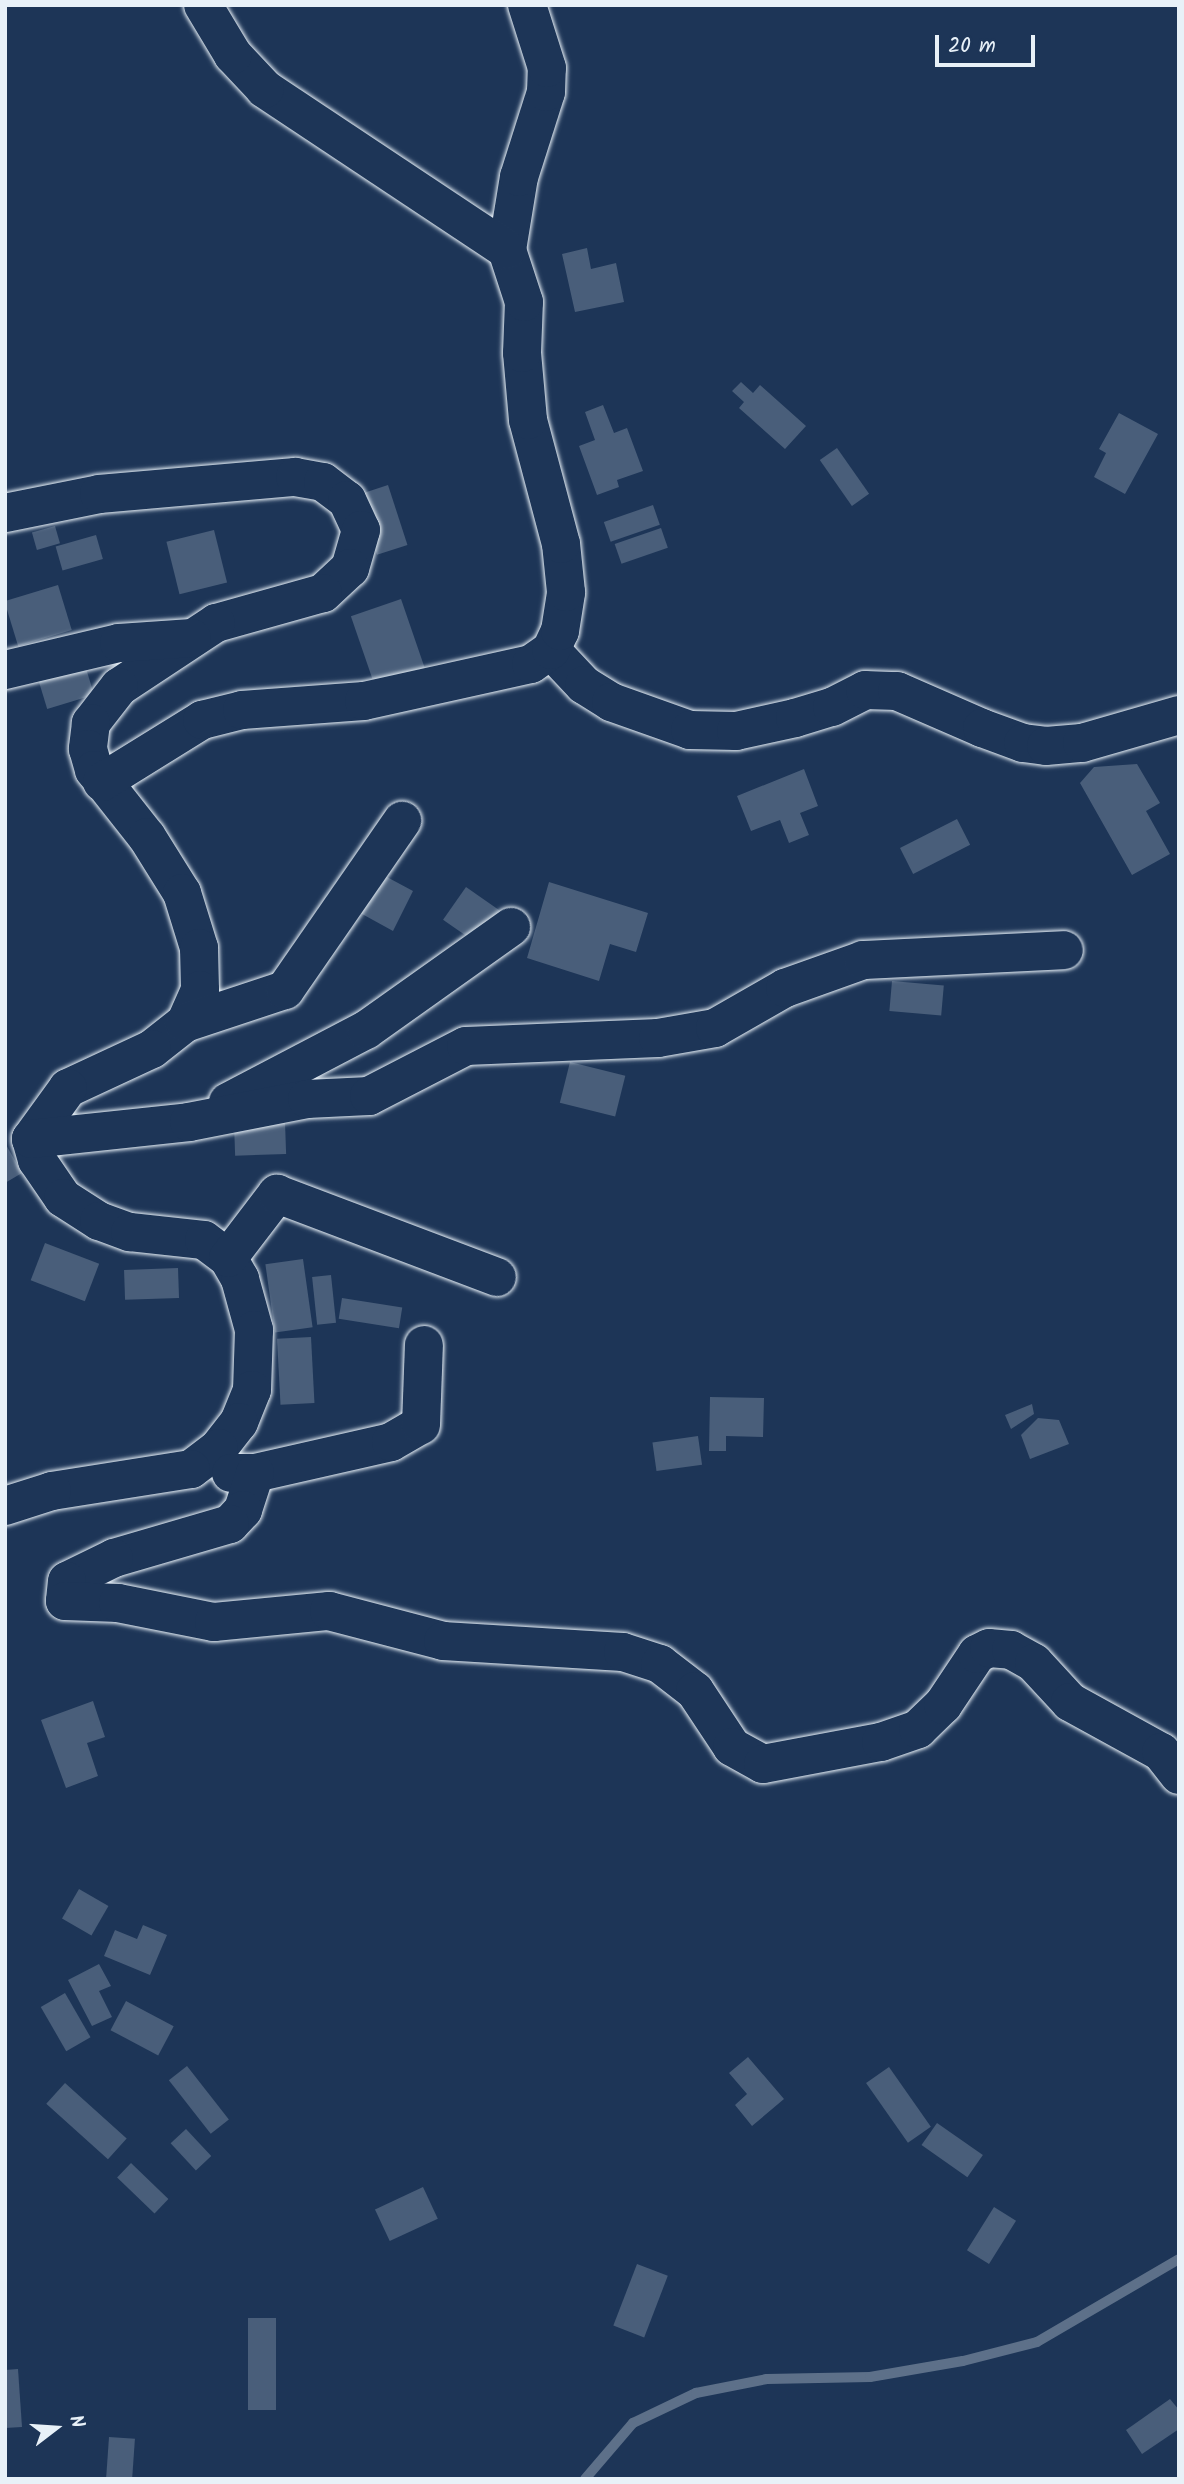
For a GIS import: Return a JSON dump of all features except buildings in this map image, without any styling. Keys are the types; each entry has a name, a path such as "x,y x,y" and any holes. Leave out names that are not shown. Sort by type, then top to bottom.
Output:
{"street":[{"path":"203,5 233,54 265,89 506,250"},
{"path":"102,782 202,720 242,710 364,701 450,684 531,664 551,650 560,631 565,580 561,544 528,420 522,353 524,302 506,250 519,177 546,92 547,68 527,5"},
{"path":"5,513 99,494 295,477 323,482 347,500 361,530 350,568 323,593 242,613 194,638 119,687 91,723 88,749 102,782 147,837 182,893 193,922 201,990 185,1023"},
{"path":"5,670 119,643 194,638"},
{"path":"551,650 584,685 611,702 690,730 736,731 795,718 832,707 865,690 897,691 1013,739 1046,746 1082,743 1179,715"},
{"path":"31,1139 68,1088 152,1049 185,1023 285,990 402,821"},
{"path":"189,1122 366,1030 511,927"},
{"path":"31,1139 189,1122 307,1099 369,1096 428,1061 466,1045 657,1038 715,1028 785,988 863,960 1064,950"},
{"path":"5,1506 52,1491 191,1469 219,1448 239,1422 252,1391 254,1330 240,1279 228,1258 204,1240 130,1232 99,1221 63,1198 37,1160 31,1139"},
{"path":"228,1258 277,1194 496,1276"},
{"path":"159,1476 255,1473 391,1442 421,1425 424,1345"},
{"path":"255,1473 243,1510 230,1524 114,1558 67,1581 65,1601 118,1603 214,1622 329,1611 443,1641 623,1652 660,1664 695,1692 732,1747 763,1764 881,1742 918,1728 943,1705 977,1654 989,1648 1011,1650 1034,1663 1070,1702 1161,1752 1179,1774"}],"waterway":[{"path":"585,2479 633,2423 696,2393 767,2379 870,2377 963,2361 1037,2342 1179,2259"}]}
